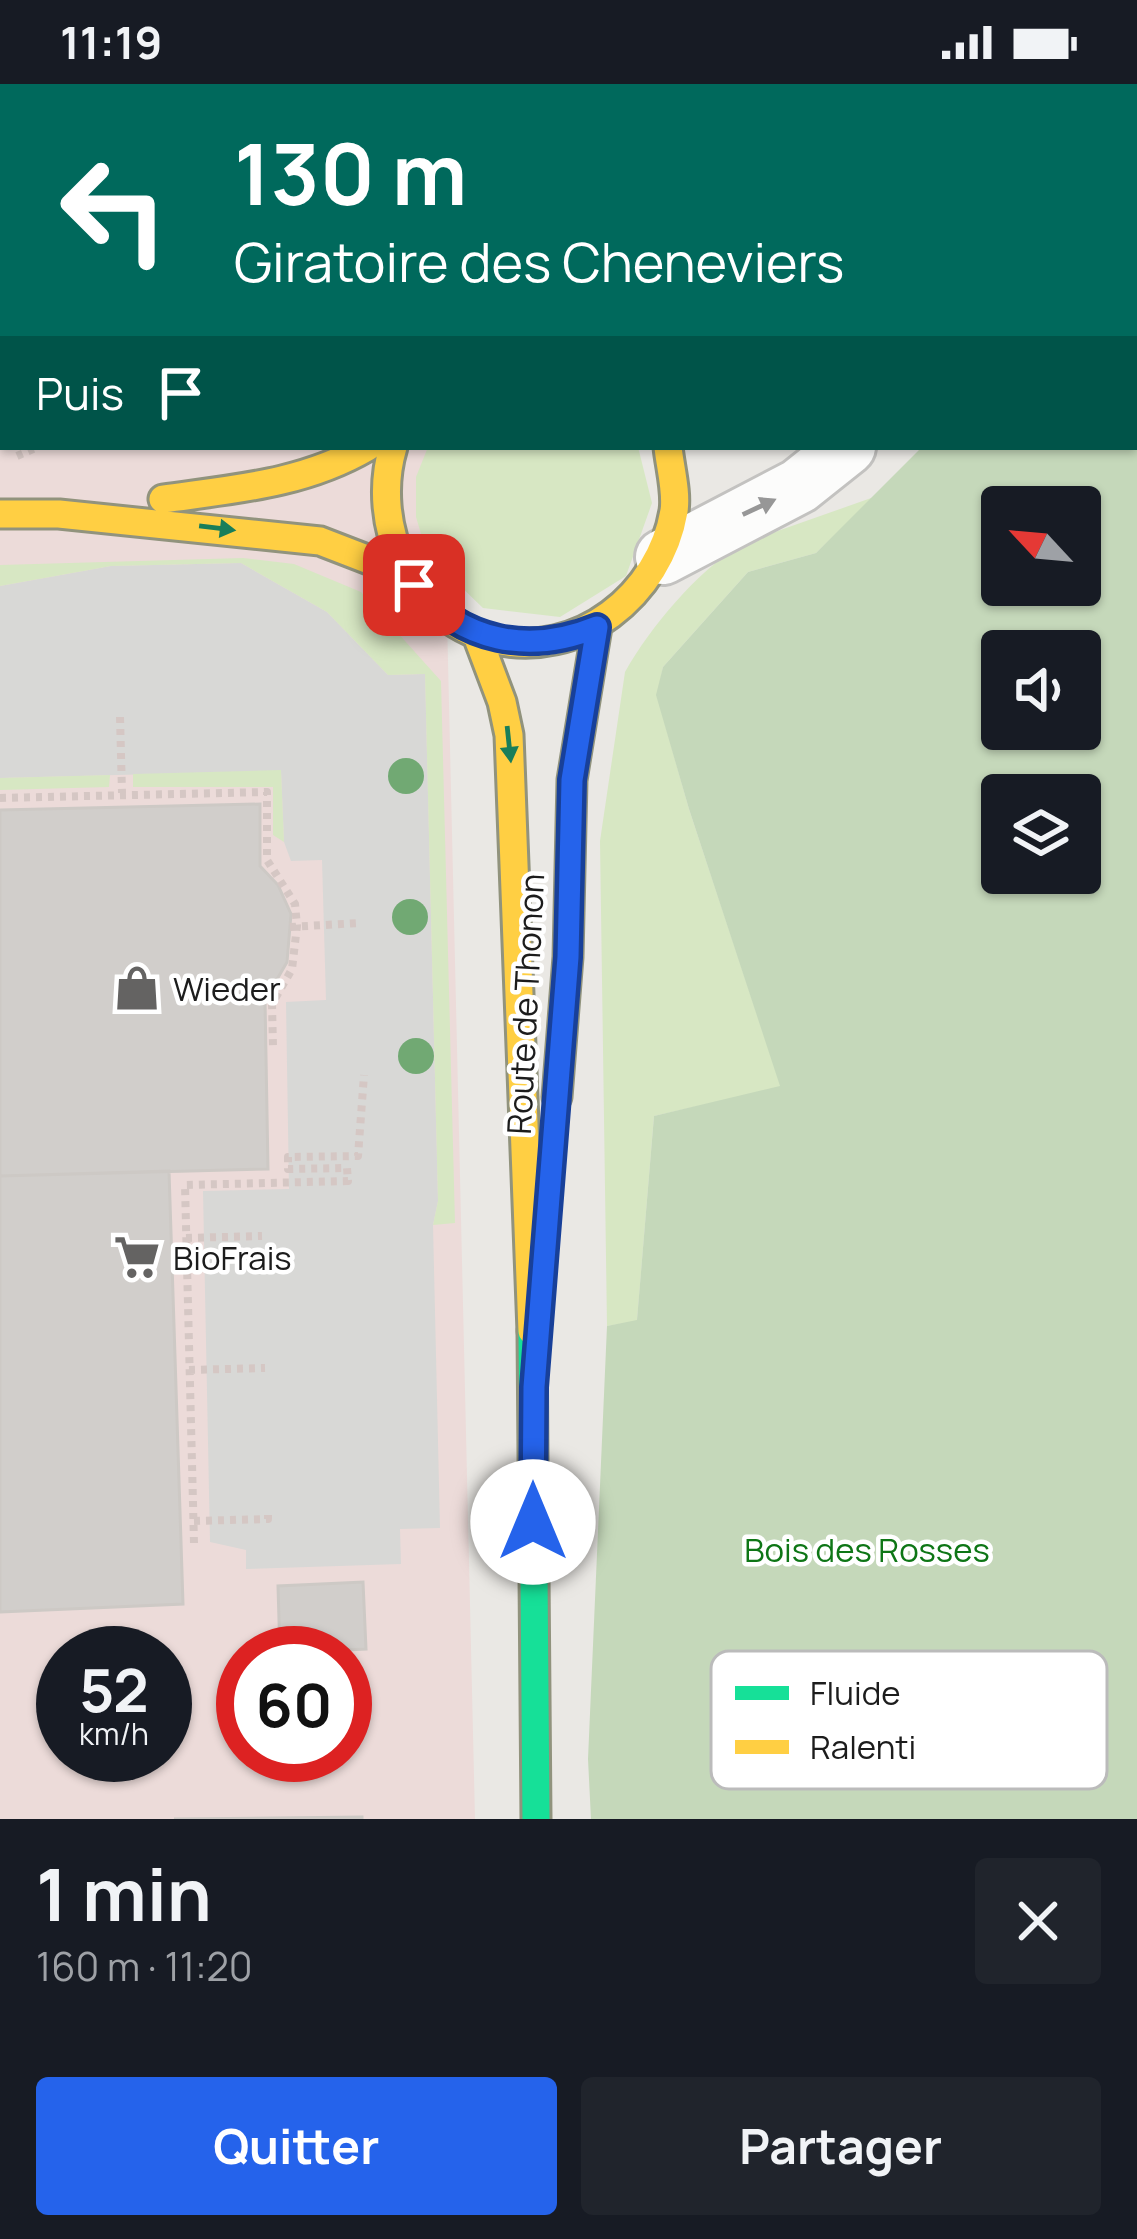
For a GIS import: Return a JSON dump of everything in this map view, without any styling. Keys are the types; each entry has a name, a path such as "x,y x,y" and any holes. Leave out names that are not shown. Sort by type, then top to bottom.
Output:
{"main road":[{"path":"59,514 294,479 332,467 362,450"},
{"path":"392,450 384,487 385,514 390,539 408,575 429,602 476,633 512,642 562,639 597,627 644,589 673,528 677,497 669,450"},
{"path":"0,514 59,514 320,541 408,575"},
{"name":"Route de Thonon","path":"534,1387 568,957 572,780 597,627"},
{"name":"Route de Thonon","path":"476,633 502,701 510,753 534,1387 536,1819"}],"street":[{"path":"663,557 800,486 844,450"}],"path":[{"path":"120,717 122,794"},
{"path":"0,798 268,791 267,860 295,904 292,969 272,1004 273,1047"},
{"path":"294,927 359,923"},
{"path":"194,1543 185,1185 348,1181 347,1168 288,1169 288,1157 358,1156 364,1076"},
{"path":"186,1238 262,1236"},
{"path":"175,1349 189,1349"},
{"path":"189,1370 265,1368"},
{"path":"180,1510 194,1516 268,1519 268,1510"}],"shaded area":[{"path":"0,450 443,450 475,1819 0,1819"},
{"path":"241,563 327,612 388,675 425,674 438,1201 433,1225 440,1528 400,1529 401,1564 246,1569 246,1550 210,1542 203,1191 289,1189 286,1002 326,1000 322,860 291,861 284,842 281,771 0,778 0,586 111,566"}],"green space":[{"path":"427,450 639,450 652,503 626,576 560,617 483,608 427,554 416,517 416,477"},
{"name":"Bois des Rosses","path":"919,450 1137,450 1137,1819 591,1819 588,1759 607,1326 637,1320 654,1116 780,1086 656,695 663,667 748,572 816,553"},
{"path":"874,497 816,553 748,572 663,667 657,696 689,809 781,1087 654,1116 637,1321 607,1326 600,841 625,672 676,602 741,544"},
{"path":"243,558 294,564 361,592 441,681 455,1223 433,1225 438,1201 425,674 388,675 327,612 241,563 111,566 0,586 0,565"},
{"path":"281,770 284,842 273,835 273,787 133,787 133,774"},
{"path":"110,775 109,787 0,790 0,778"}],"building":[{"name":"Wieder","path":"260,804 260,866 278,885 291,914 287,962 265,1000 268,1169 0,1176 0,810"},
{"path":"169,1171 183,1604 0,1612 0,1176"},
{"path":"363,1582 365,1626 279,1626 278,1586"},
{"path":"362,1817 362,1819 174,1819"}],"traffic: fast":[{"path":"532,1331 536,1819"}],"traffic: slow":[{"path":"163,499 293,477 361,450"},
{"path":"392,450 387,476 392,536 418,589 463,628 492,639 524,643 555,640 584,630 633,594 652,569 674,511 668,450"},
{"path":"0,514 59,514 320,541 408,575"},
{"path":"557,1097 568,957 572,780 597,627"},
{"path":"476,633 509,735 532,1331"}],"place":[{"name":"Wieder","path":"137,988"},
{"name":"BioFrais","path":"137,1257"}],"route":[{"path":"414,585 455,623 512,642 549,641 597,627 569,819 568,957 534,1387 533,1522"}]}
